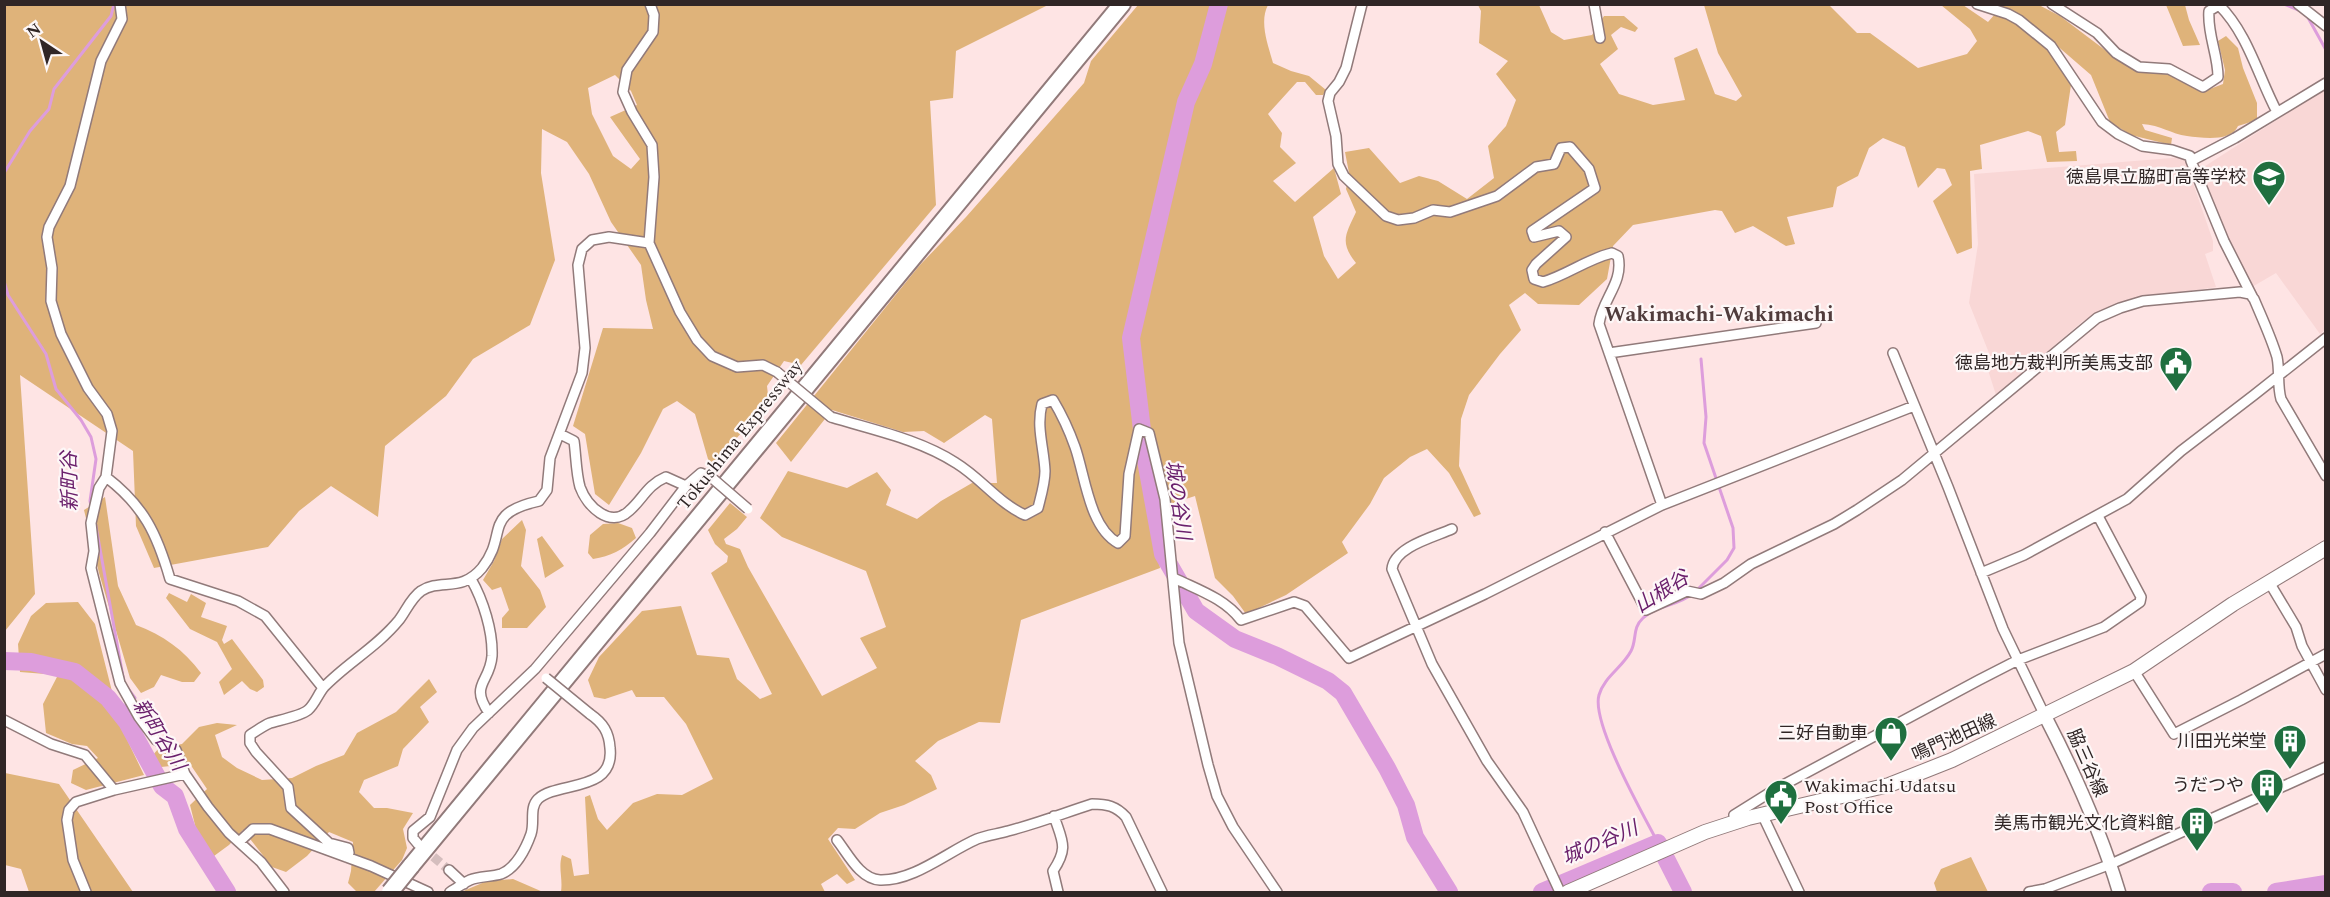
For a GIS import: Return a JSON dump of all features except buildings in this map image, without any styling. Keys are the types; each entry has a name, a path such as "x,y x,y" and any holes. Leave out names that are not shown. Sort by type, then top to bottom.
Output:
{"highway":[{"name":"Tokushima Expressway","path":"390,892 1122,4"}],"main road":[{"name":"鳴門池田線","path":"1568,892 1737,821 1889,785 1921,774 2134,671 2233,604 2325,548"},
{"name":"脇三谷線","path":"2045,716 2064,753 2110,864 2119,892"}],"street":[{"path":"120,4 122,19 101,61 70,186 46,237 52,268 51,301 61,334 88,388 107,414 112,431 106,477 99,488 93,515 94,551 91,568 120,683 139,717 156,740 176,750 185,774 208,807 239,842 261,862 284,892"},
{"path":"650,4 654,15 653,32 627,70 624,92 632,112 652,146 654,177 649,243 680,312 697,340 712,356 737,367 763,365 777,372 831,417 912,441 955,462 1002,502 1025,515 1038,508 1043,488 1045,471 1038,418 1042,404 1053,400 1062,414 1075,448 1094,513 1112,540 1118,543 1125,536 1129,474 1139,429 1149,433 1165,499 1179,643 1217,796 1233,827 1277,892"},
{"path":"1362,4 1346,68 1330,93 1328,101 1336,136 1338,164 1344,176 1386,216 1398,220 1414,218 1433,210 1450,212 1497,196 1536,167 1554,164 1561,148 1570,147 1589,169 1595,188 1532,231 1534,237 1559,231 1566,237 1532,270 1534,279 1543,282 1562,276 1602,255 1612,253 1618,256 1619,279 1601,311 1599,324 1662,505"},
{"path":"1594,4 1600,38"},
{"path":"1977,4 2019,20 2051,46 2102,122 2118,134 2142,146 2172,150 2190,156 2224,241 2254,299 2277,357 2280,375 2277,387 2282,399 2325,476"},
{"path":"2052,4 2097,33 2116,53 2139,67 2169,69 2203,87 2218,77 2218,63 2208,26 2209,11 2219,5 2233,19 2242,35 2277,112"},
{"path":"2298,4 2325,26"},
{"path":"2191,161 2235,138 2325,82"},
{"path":"346,857 350,853 348,848 329,843 291,808 288,788 250,743 250,735 267,724 308,710 323,688 380,640 399,620 418,593 425,589 464,583 471,579 482,568 490,554 496,531 506,514 518,506 539,501 547,490 550,458 582,373 585,348 578,265 582,249 592,240 609,237 649,243"},
{"path":"1605,532 1646,610 1686,591 1701,594 1724,583 1751,564 1834,524 1902,480 2097,318 2143,301 2240,292 2250,294 2254,299"},
{"path":"1609,353 1816,323"},
{"path":"1981,573 2024,555 2127,499 2181,451 2325,338"},
{"path":"1893,353 2003,629 2045,716"},
{"path":"1174,578 1217,598 1234,610 1241,620 1294,602 1305,606 1349,658 1485,594 1662,505 1914,406"},
{"path":"560,434 574,441 580,487 591,505 603,516 619,518 629,512 654,482 666,477 686,486"},
{"path":"418,844 413,838 413,831 430,817 457,750 473,728 535,669 650,533 686,486 701,472 712,478 748,509"},
{"path":"106,477 127,493 142,511 162,552 170,579 238,602 266,616 323,688"},
{"path":"1737,821 1734,814 1774,790 2018,660 2104,627 2140,602 2141,597 2097,516"},
{"path":"1452,529 1399,552 1393,561 1392,569 1432,664 1487,762 1523,812 1560,892"},
{"path":"471,579 479,594 490,638 492,657 479,692 489,713"},
{"path":"2269,582 2296,627 2309,662 2325,690"},
{"path":"2134,671 2174,734 2325,654"},
{"path":"450,892 470,880 501,874 509,869 531,836 534,825 533,808 536,801 543,795 595,778 606,768 611,755 609,738 602,723 535,669"},
{"path":"4,720 51,744 85,755 114,790"},
{"path":"2029,892 2045,889 2110,864 2325,767"},
{"path":"86,892 73,860 67,820 69,810 76,802 114,790 185,774"},
{"path":"837,840 860,870 870,878 880,880 909,874 979,838 1009,831 1092,804 1104,804 1117,807 1126,817 1162,892"},
{"path":"1762,814 1799,892"},
{"path":"1054,816 1064,848 1061,859 1053,871 1058,892"},
{"path":"239,842 253,829 270,829 346,857 428,892"},
{"path":"449,870 464,884"}],"shaded area":[{"path":"5,5 1048,5 956,51 953,98 930,101 936,205 801,365 784,361 767,386 769,404 710,466 695,414 677,401 663,409 641,453 609,505 595,494 585,434 573,426 603,328 653,329 641,265 611,222 589,174 567,142 542,129 541,173 555,260 530,325 473,359 446,396 385,446 378,517 331,486 299,511 268,547 154,568 136,526 133,451 20,375 35,594 5,631","holes":["615,75 631,91 637,105 610,117 640,159 631,169 613,156 592,114 588,88"]},
{"path":"1138,5 1268,5 1264,26 1273,63 1309,76 1326,90 1323,95 1316,95 1305,82 1297,82 1268,114 1282,133 1280,147 1296,163 1273,181 1295,202 1334,168 1341,194 1313,217 1324,256 1338,279 1356,263 1346,243 1347,232 1356,212 1346,189 1349,173 1345,152 1369,148 1400,183 1419,176 1438,181 1467,199 1494,178 1488,146 1506,126 1516,100 1496,74 1508,61 1479,43 1481,11 1478,5 1539,5 1551,32 1564,40 1592,35 1604,16 1624,16 1638,28 1635,32 1621,27 1611,35 1618,49 1600,64 1619,94 1653,105 1685,100 1674,58 1697,48 1715,94 1736,101 1742,96 1718,53 1704,5 1829,5 1857,33 1870,33 1918,68 1967,54 1977,41 1970,29 1941,5 1963,5 1988,22 2003,5 2039,5 2060,16 2137,71 2170,73 2202,92 2223,84 2225,70 2218,41 2226,36 2238,48 2243,68 2257,103 2257,120 2238,126 2229,135 2216,138 2181,135 2142,124 2145,130 2172,138 2171,145 2131,135 2110,122 2091,75 2040,31 2037,40 2058,61 2071,85 2065,125 2056,132 2059,152 2076,151 2077,161 2047,162 2041,136 2028,131 1980,145 1982,169 1970,171 1972,248 1957,254 1933,201 1952,185 1945,169 1937,168 1918,188 1905,147 1883,138 1869,148 1858,176 1837,187 1833,207 1787,217 1795,244 1786,246 1753,226 1735,233 1722,211 1715,210 1633,225 1613,246 1607,279 1579,305 1538,304 1525,293 1509,305 1521,330 1469,395 1461,419 1459,466 1481,514 1474,517 1449,473 1427,449 1410,457 1384,478 1370,504 1342,542 1348,553 1286,595 1246,614 1233,596 1215,578 1195,496 1152,510 1160,568 1021,620 1000,723 979,722 938,741 915,761 931,775 937,789 904,805 880,813 855,829 838,828 828,839 855,880 847,884 837,874 821,884 825,892 561,892 562,855 571,859 574,876 589,874 585,797 590,795 598,819 607,830 633,803 657,794 682,795 713,779 686,724 664,697 636,697 632,690 605,699 594,697 588,680 599,657 642,611 681,606 697,655 729,658 737,679 760,699 772,694 711,573 727,562 728,556 715,544 708,530 730,503 747,517 724,539 726,544 740,549 822,696 877,668 860,638 886,627 866,571 782,537 760,518 788,471 847,488 877,472 891,490 886,505 917,519 941,501 972,483 997,483 992,419 985,415 944,443 924,431 903,432 832,410 791,462 776,443 919,266 966,217 1084,83 1091,61"},
{"path":"2166,5 2185,5 2200,45 2183,46"},
{"name":"徳島県立脇町高等学校","path":"2325,89 2325,330 2320,334 2276,273 2252,287 2227,242 2199,170"},
{"path":"2184,157 2213,241 2213,251 2205,254 2216,287 2127,301 2083,321 1996,395 1987,367 1991,358 1969,303 1978,244 1974,174"},
{"path":"105,497 118,586 136,625 155,633 180,650 201,673 194,682 182,682 161,675 154,687 141,693 130,678 99,573 84,510"},
{"path":"522,520 526,530 521,566 540,590 546,607 527,628 502,628 502,618 509,610 501,587 492,590 483,580 494,561 502,539"},
{"path":"618,523 632,528 636,538 616,552 593,559 588,553 590,535 603,524"},
{"path":"542,536 564,566 545,578 537,539"},
{"path":"169,593 187,602 191,594 206,603 201,617 227,626 222,640 224,644 232,639 263,680 264,687 257,692 242,681 224,695 219,682 232,669 217,642 190,629 166,598"},
{"path":"78,602 95,624 121,727 144,775 86,790 71,783 73,770 98,758 87,746 72,744 46,733 43,704 58,675 20,672 18,644 31,616 46,603"},
{"path":"429,679 437,692 420,707 429,722 403,749 398,766 364,780 359,792 374,808 413,813 403,829 407,848 402,860 374,892 357,892 348,883 353,842 329,832 307,856 286,872 272,867 243,830 229,845 214,856 197,833 190,805 207,789 190,764 161,767 152,756 159,748 182,744 199,727 217,723 237,725 215,735 222,757 237,768 262,780 292,778 344,755 357,733 396,712"},
{"path":"5,773 59,784 133,892 29,892 21,869 5,865"},
{"path":"1971,857 1988,892 1937,892 1934,883 1941,869"},
{"path":"513,879 543,892 461,892 487,881"}],"waterway":[{"name":"新町谷","path":"4,173 30,131 49,109 54,89 111,16 114,4"},
{"name":"城の谷川","path":"1219,4 1203,64 1186,102 1131,338 1145,455 1163,554 1196,611 1235,639 1328,681 1343,693 1406,805 1415,837 1449,892"},
{"path":"2284,4 2301,11"},
{"path":"2306,14 2326,50"},
{"name":"新町谷","path":"4,281 8,295 46,354 56,389 81,420 91,437 96,459 91,506"},
{"name":"山根谷","path":"1697,590 1727,560 1734,548 1733,528 1704,443 1706,417 1701,359"},
{"name":"新町谷","path":"95,521 123,677"},
{"name":"山根谷","path":"1658,843 1610,746 1599,708 1599,695 1605,683 1631,651 1637,626 1643,618 1654,610 1681,601 1692,594"},
{"name":"新町谷川","path":"4,661 31,662 75,672 108,698 127,722 162,786 175,796 187,829 227,892"},
{"name":"新町谷","path":"126,686 135,698"},
{"name":"新町谷","path":"126,704 127,722"},
{"name":"城の谷川","path":"1542,892 1658,843 1683,892"},
{"name":"城の谷川","path":"2276,892 2326,884"},
{"name":"城の谷川","path":"2211,892 2233,892"}],"tunnel":[{"path":"423,848 449,870"}],"place":[{"name":"徳島県立脇町高等学校","path":"2269,206"},
{"name":"徳島地方裁判所美馬支部","path":"2176,392"},
{"name":"三好自動車","path":"1891,762"},
{"name":"川田光栄堂","path":"2290,770"},
{"name":"うだつや","path":"2267,814"},
{"name":"Wakimachi Udatsu Post Office","path":"1781,825"},
{"name":"美馬市観光文化資料館","path":"2197,852"}],"district":[{"name":"Wakimachi-Wakimachi","path":"1719,315"}]}
